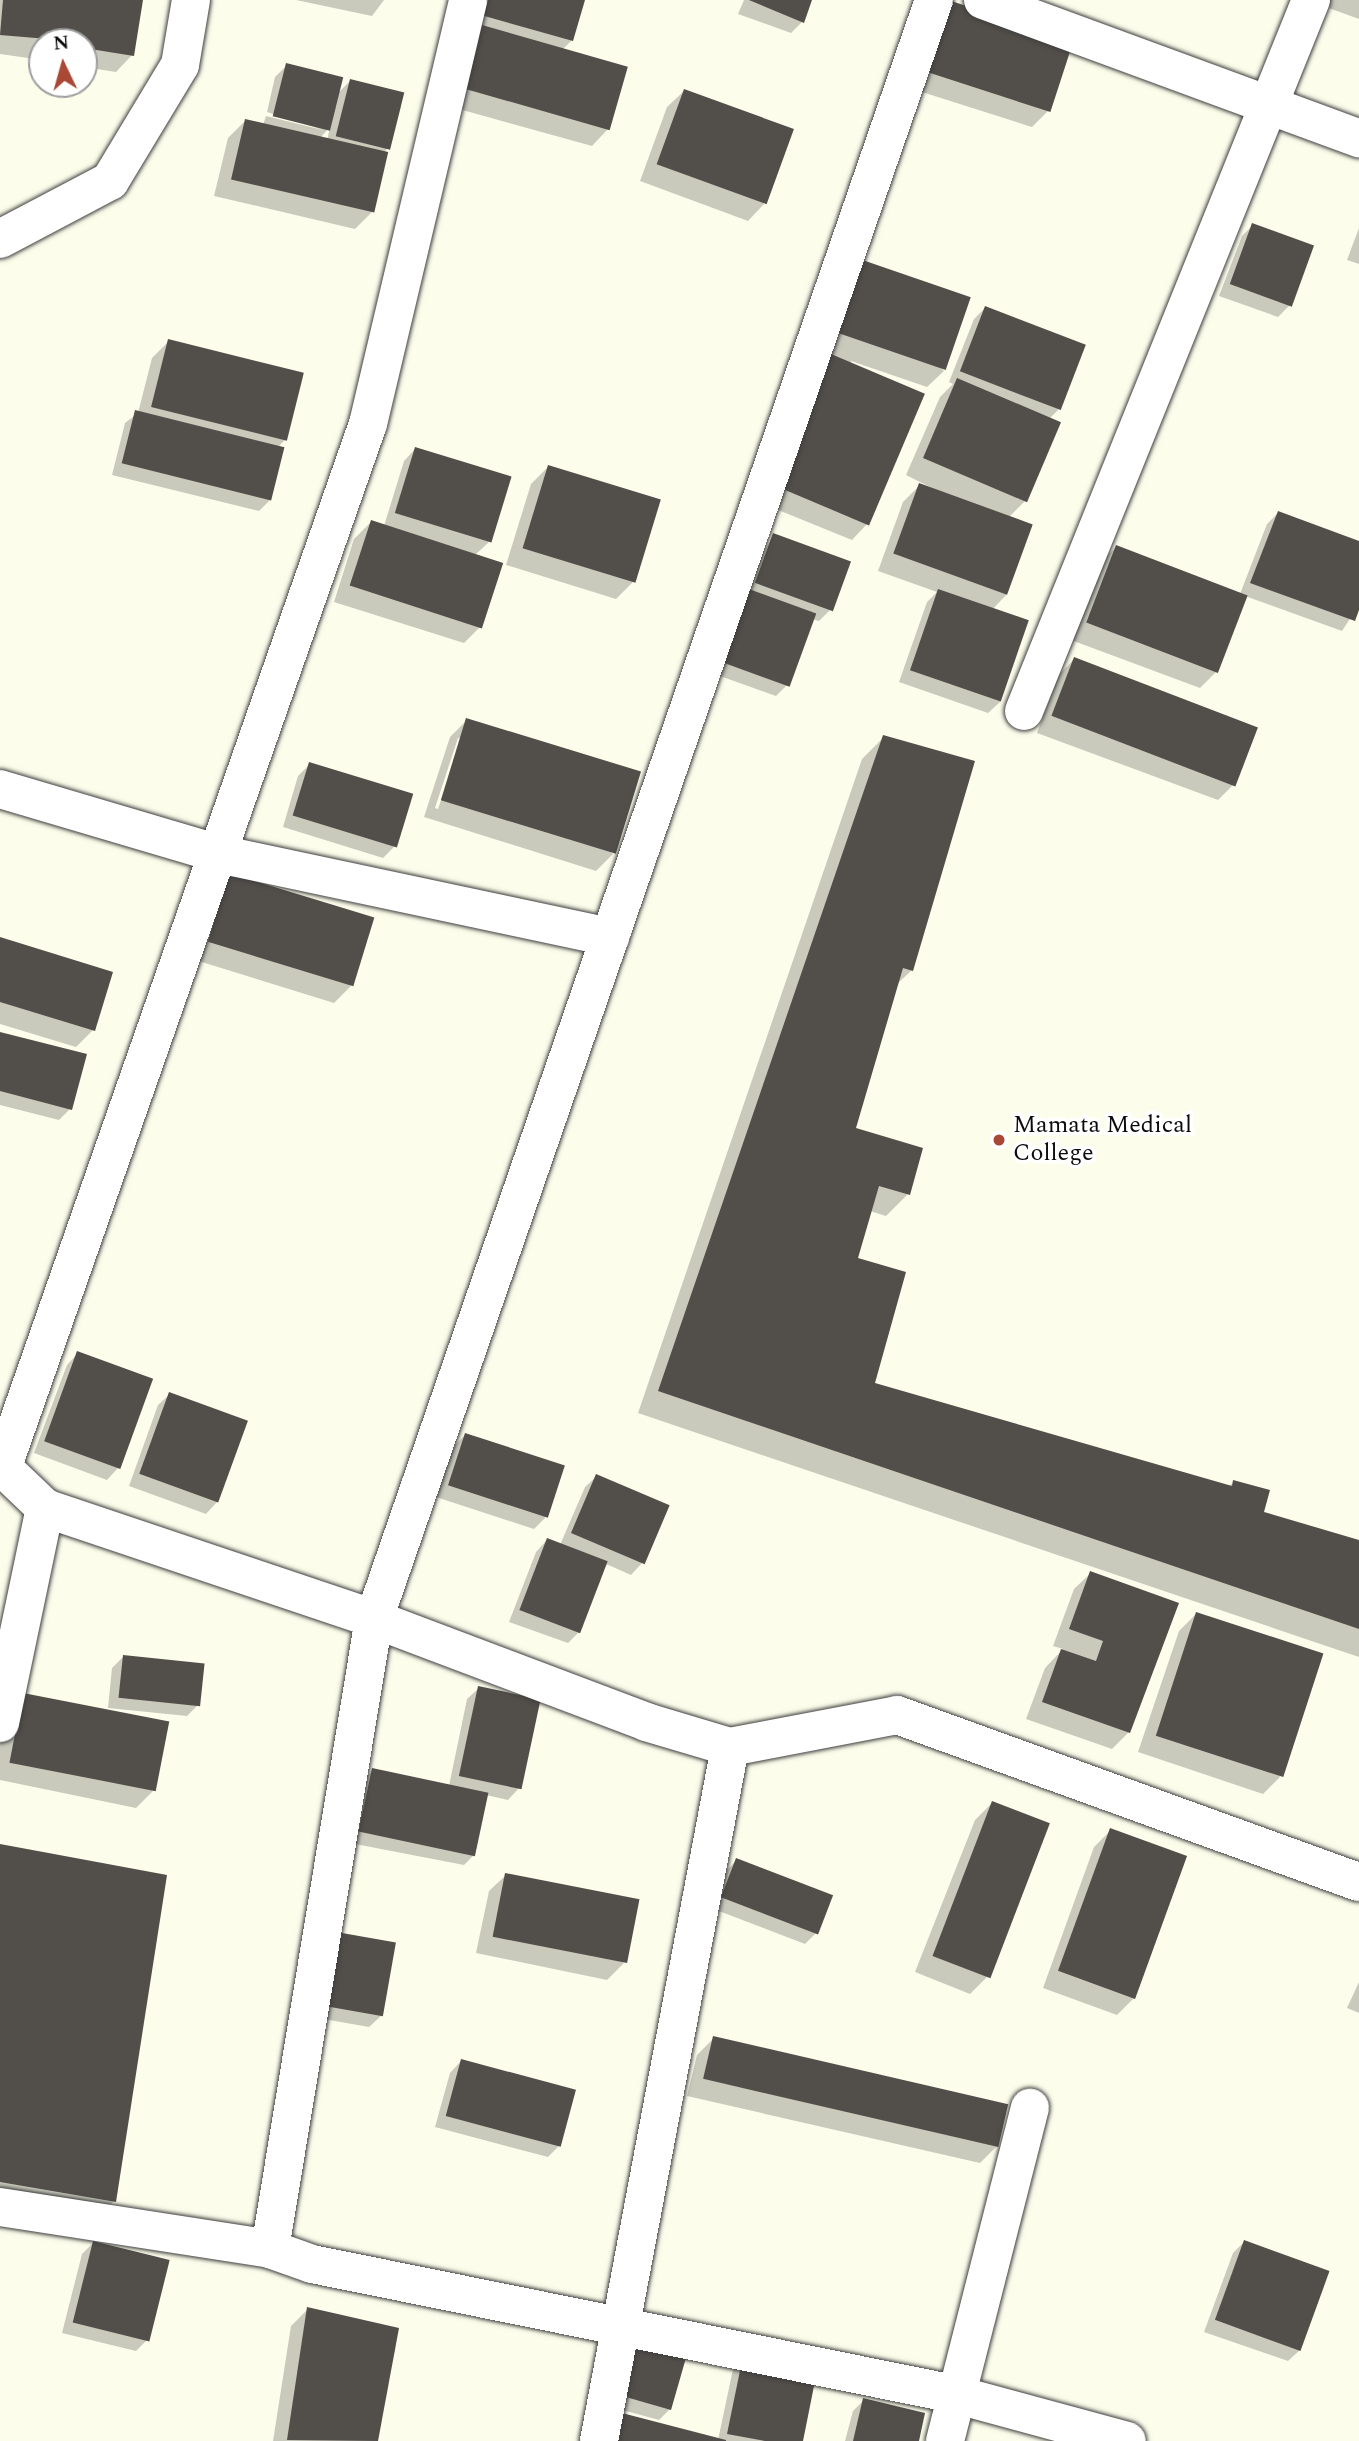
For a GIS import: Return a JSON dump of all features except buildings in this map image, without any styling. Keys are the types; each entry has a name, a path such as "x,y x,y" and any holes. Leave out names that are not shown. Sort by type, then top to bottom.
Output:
{"street":[{"path":"0,239 110,181 180,65 191,0"},
{"path":"468,0 368,424 219,854 1,1466 45,1508 374,1619 646,1722 730,1747 809,1735 897,1714 1359,1882"},
{"path":"270,2249 374,1619 934,0"},
{"path":"983,0 1272,103 1359,138"},
{"path":"1024,711 1272,103 1311,0"},
{"path":"0,789 219,854 610,937"},
{"path":"0,1723 45,1508"},
{"path":"599,2441 730,1747"},
{"path":"945,2441 954,2394 1030,2108"},
{"path":"0,2207 270,2249 312,2264 954,2394 1127,2441"}],"place":[{"name":"Mamata Medical College","path":"999,1140"}]}
